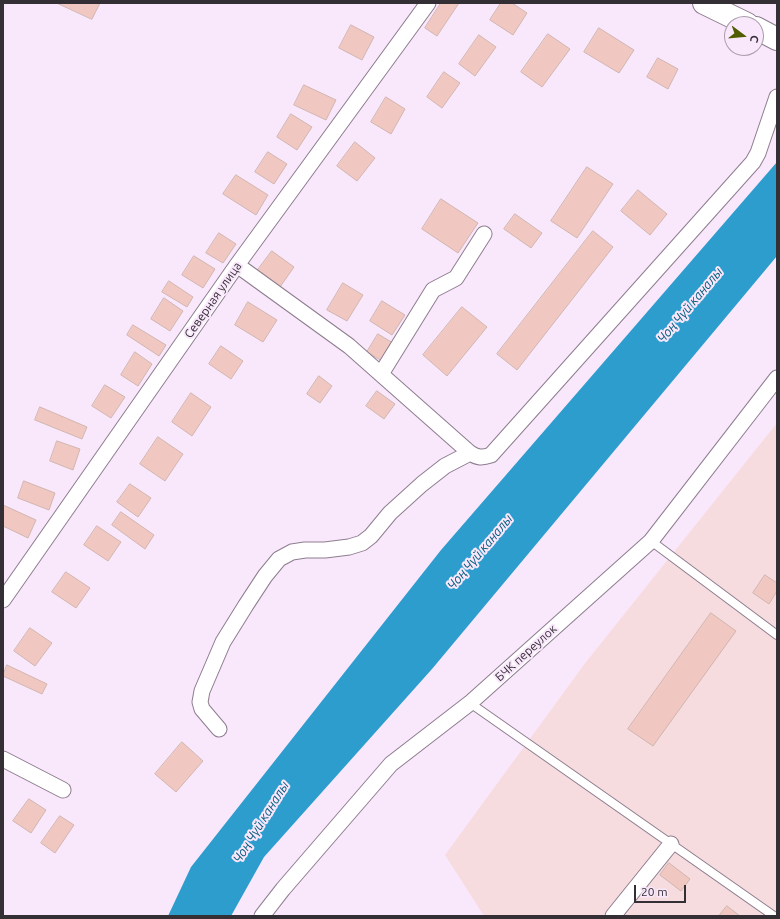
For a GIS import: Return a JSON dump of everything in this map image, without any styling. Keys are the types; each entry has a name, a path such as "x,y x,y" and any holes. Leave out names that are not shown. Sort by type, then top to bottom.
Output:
{"main road":[{"path":"704,3 731,16"},
{"path":"764,32 777,39"}],"street":[{"name":"Северная улица","path":"3,600 237,265 428,3"},
{"path":"237,265 349,346 470,453 478,458 491,455 753,162 758,153 777,97"},
{"path":"381,374 433,290 456,278 484,234"},
{"name":"БЧК переулок","path":"262,916 283,888 390,764 470,703 651,541 777,378"},
{"path":"219,729 202,709 200,702 202,691 223,642 265,576 279,559 292,552 349,547 362,543 371,536 390,513 422,484 445,466 470,453"},
{"path":"3,759 63,790"},
{"path":"613,916 671,844"}],"lane":[{"path":"651,541 777,635"},
{"path":"470,703 774,916"}],"shaded area":[{"path":"777,423 777,916 484,916 445,855 586,662"}],"water":[{"name":"Чоң Чүй каналы","path":"777,162 777,256 432,669 264,857 231,916 168,916 191,867 441,550"}],"building":[{"path":"57,3 100,3 92,19"},
{"path":"441,3 459,3 437,36 425,28"},
{"path":"501,3 512,3 527,13 513,35 490,20"},
{"path":"351,25 374,37 362,60 339,48"},
{"path":"599,28 634,50 619,73 584,52"},
{"path":"548,34 570,49 542,87 521,72"},
{"path":"479,35 496,47 475,76 459,64"},
{"path":"658,58 678,69 668,89 647,77"},
{"path":"444,72 460,83 442,108 427,97"},
{"path":"304,85 336,100 326,120 294,105"},
{"path":"386,97 405,109 391,134 371,122"},
{"path":"291,114 312,127 297,150 277,137"},
{"path":"355,142 375,158 357,181 337,166"},
{"path":"268,152 287,164 274,184 255,172"},
{"path":"587,167 613,184 577,238 551,221"},
{"path":"236,175 268,195 256,215 223,194"},
{"path":"638,190 667,214 650,235 621,211"},
{"path":"441,199 478,223 458,253 422,229"},
{"path":"515,214 542,233 531,248 504,229"},
{"path":"593,231 613,247 517,370 497,354"},
{"path":"219,233 236,244 223,263 206,253"},
{"path":"272,251 294,267 280,287 257,271"},
{"path":"194,256 215,269 203,288 182,275"},
{"path":"169,281 193,297 187,307 162,292"},
{"path":"343,283 363,295 347,321 327,310"},
{"path":"164,298 183,311 170,331 151,319"},
{"path":"382,301 405,315 392,335 370,321"},
{"path":"248,302 277,320 263,342 235,325"},
{"path":"462,307 487,327 447,376 423,355"},
{"path":"133,325 166,345 159,356 127,335"},
{"path":"378,334 393,343 382,361 367,352"},
{"path":"221,346 243,361 231,379 209,364"},
{"path":"135,352 152,364 138,386 121,375"},
{"path":"319,376 332,386 320,403 307,394"},
{"path":"105,385 125,397 111,418 92,406"},
{"path":"377,391 395,404 384,419 366,406"},
{"path":"191,393 211,407 192,436 172,422"},
{"path":"40,407 87,427 82,439 35,420"},
{"path":"158,437 183,454 165,481 140,464"},
{"path":"57,441 80,449 73,470 50,461"},
{"path":"24,481 55,493 49,510 18,498"},
{"path":"130,484 151,498 138,517 117,502"},
{"path":"3,505 36,520 28,538 3,526"},
{"path":"121,512 154,535 145,549 112,525"},
{"path":"97,526 121,542 108,561 84,545"},
{"path":"66,572 90,588 76,608 52,592"},
{"path":"765,575 777,583 777,591 769,604 753,593"},
{"path":"711,613 736,631 653,746 628,729"},
{"path":"30,628 52,643 35,666 14,651"},
{"path":"7,665 47,684 42,694 3,676"},
{"path":"182,742 203,761 176,792 155,774"},
{"path":"29,799 46,810 31,833 13,821"},
{"path":"60,816 74,825 55,853 41,843"},
{"path":"669,863 690,879 681,891 660,875"},
{"path":"727,906 740,916 719,916"}]}
